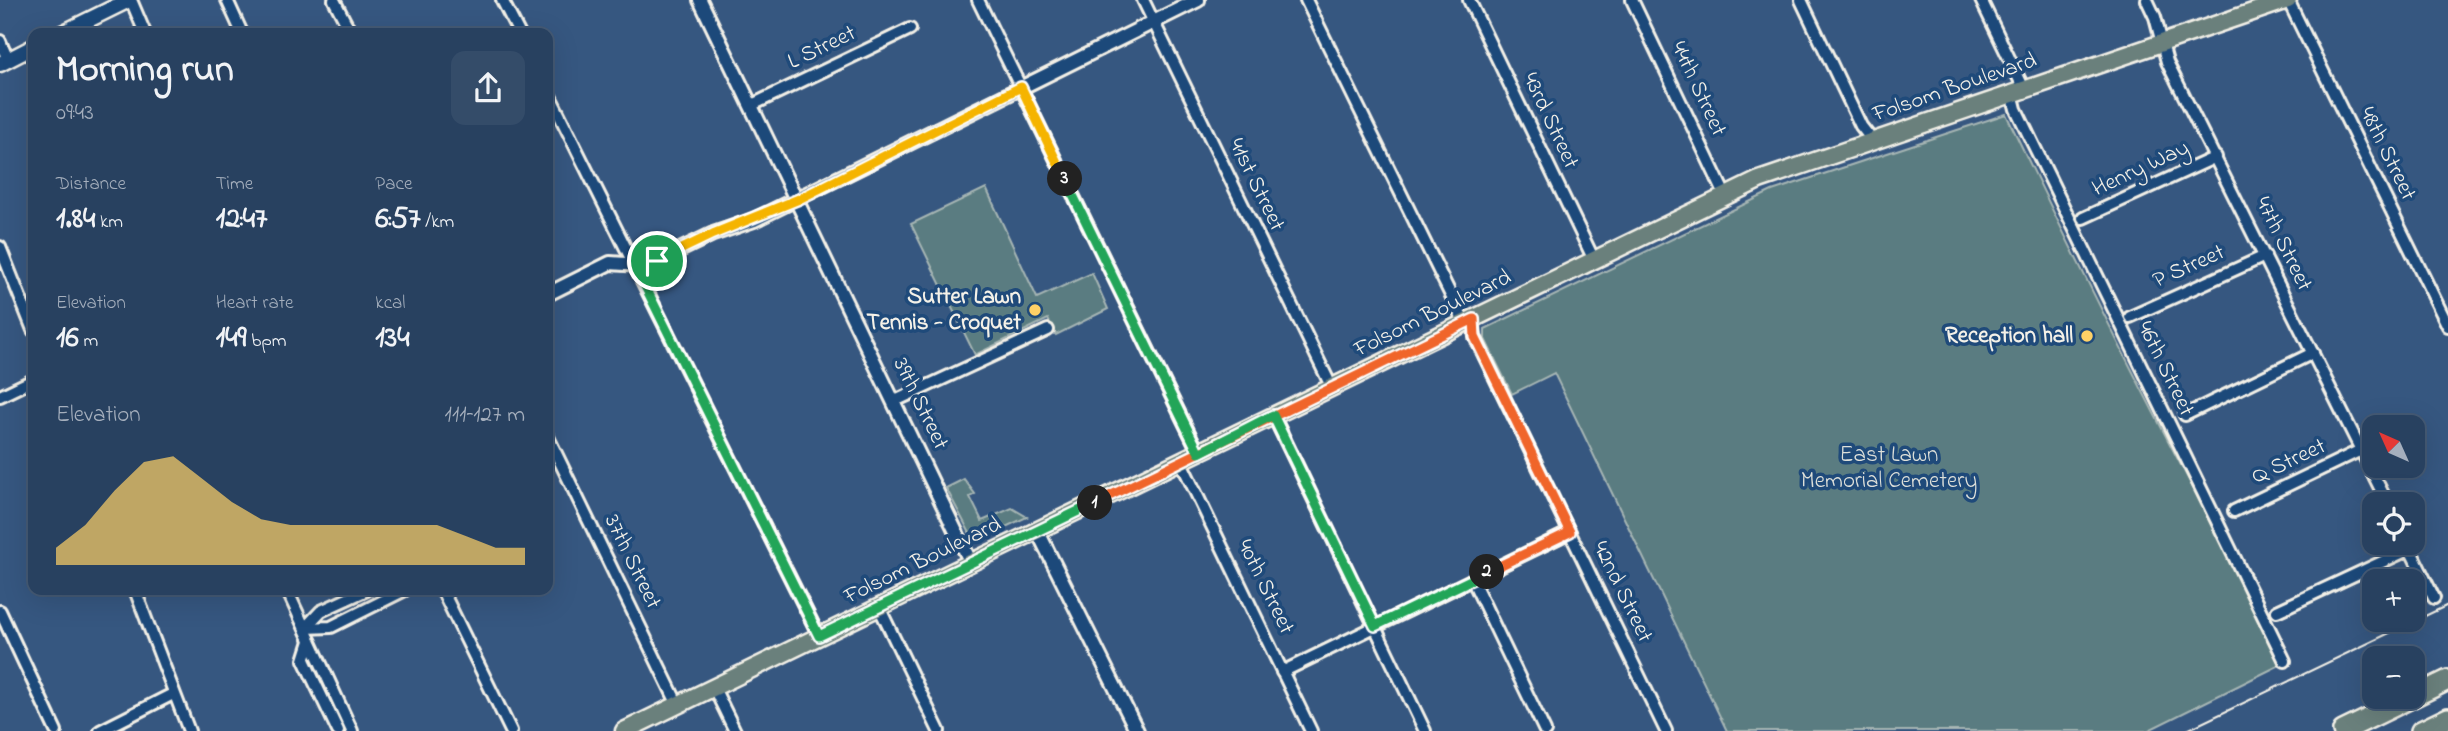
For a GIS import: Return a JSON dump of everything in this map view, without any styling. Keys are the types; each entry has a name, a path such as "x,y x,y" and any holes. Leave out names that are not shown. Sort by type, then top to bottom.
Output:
{"highway":[{"path":"2343,731 2448,680"},
{"path":"2421,731 2448,718"}],"main road":[{"path":"72,28 130,0"},
{"name":"Folsom Boulevard","path":"624,731 1782,171 2288,0"},
{"path":"4,62 28,50"}],"street":[{"path":"130,0 143,28"},
{"path":"227,0 240,28"},
{"path":"334,0 348,28"},
{"path":"502,0 516,28"},
{"name":"39th Street","path":"700,0 799,199 971,563"},
{"path":"978,0 1199,453"},
{"name":"41st Street","path":"1143,0 1332,388"},
{"path":"553,292 610,263 657,261 713,234 799,199 1198,0"},
{"name":"42nd Street","path":"1306,0 1469,321 1666,731"},
{"name":"43rd Street","path":"1469,0 1594,260"},
{"name":"44th Street","path":"1632,0 1726,197"},
{"path":"1801,0 1861,126 1872,140"},
{"name":"46th Street","path":"1981,0 2018,91 2016,108 2162,413 2285,661"},
{"name":"47th Street","path":"2147,0 2167,62 2382,492"},
{"name":"48th Street","path":"2288,0 2447,319"},
{"name":"L Street","path":"752,105 909,29"},
{"path":"0,41 4,62"},
{"path":"553,102 819,636"},
{"name":"Henry Way","path":"2083,218 2216,157"},
{"path":"0,247 28,317"},
{"name":"P Street","path":"2130,317 2265,256"},
{"path":"895,401 1048,330"},
{"path":"2185,415 2313,353"},
{"path":"0,396 28,382"},
{"path":"1273,415 1425,731"},
{"name":"37th Street","path":"553,448 678,705"},
{"name":"Q Street","path":"2234,511 2361,450"},
{"name":"40th Street","path":"1181,462 1311,731"},
{"path":"1037,530 1137,731"},
{"path":"1282,671 1570,532"},
{"path":"2277,611 2390,555"},
{"path":"2412,555 2434,598"},
{"path":"1472,579 1545,731"},
{"path":"137,595 189,731"},
{"path":"289,595 352,731"},
{"path":"304,628 321,611 356,595"},
{"path":"304,628 331,627 395,595"},
{"path":"444,595 511,731"},
{"path":"879,607 939,731"},
{"path":"0,611 3,627 56,731"},
{"path":"310,641 304,660 338,731"},
{"path":"714,688 735,731"},
{"path":"100,731 173,694"}],"green space":[{"name":"East Lawn Memorial Cemetery","path":"2006,114 2142,390 2288,661 2147,731 1727,731 1554,373 1512,394 1485,339 1485,329 1772,191"},
{"path":"986,188 1037,298 1092,273 1108,309 1056,335 1048,319 975,355 911,224"},
{"path":"964,479 975,494 970,497 982,521 1012,508 1027,517 978,540 973,539 946,488"}],"tram line":[{"path":"2185,731 2448,605"}],"place":[{"name":"Sutter Lawn Tennis - Croquet","path":"1035,310"},
{"name":"Reception hall","path":"2087,336"}],"route":[{"path":"657,261 634,264 819,636 1181,462 1199,453 1273,415 1474,319 1475,337 1570,532 1375,626 1273,415 1199,453 1021,87 799,199 754,220 713,234 657,261"}]}
